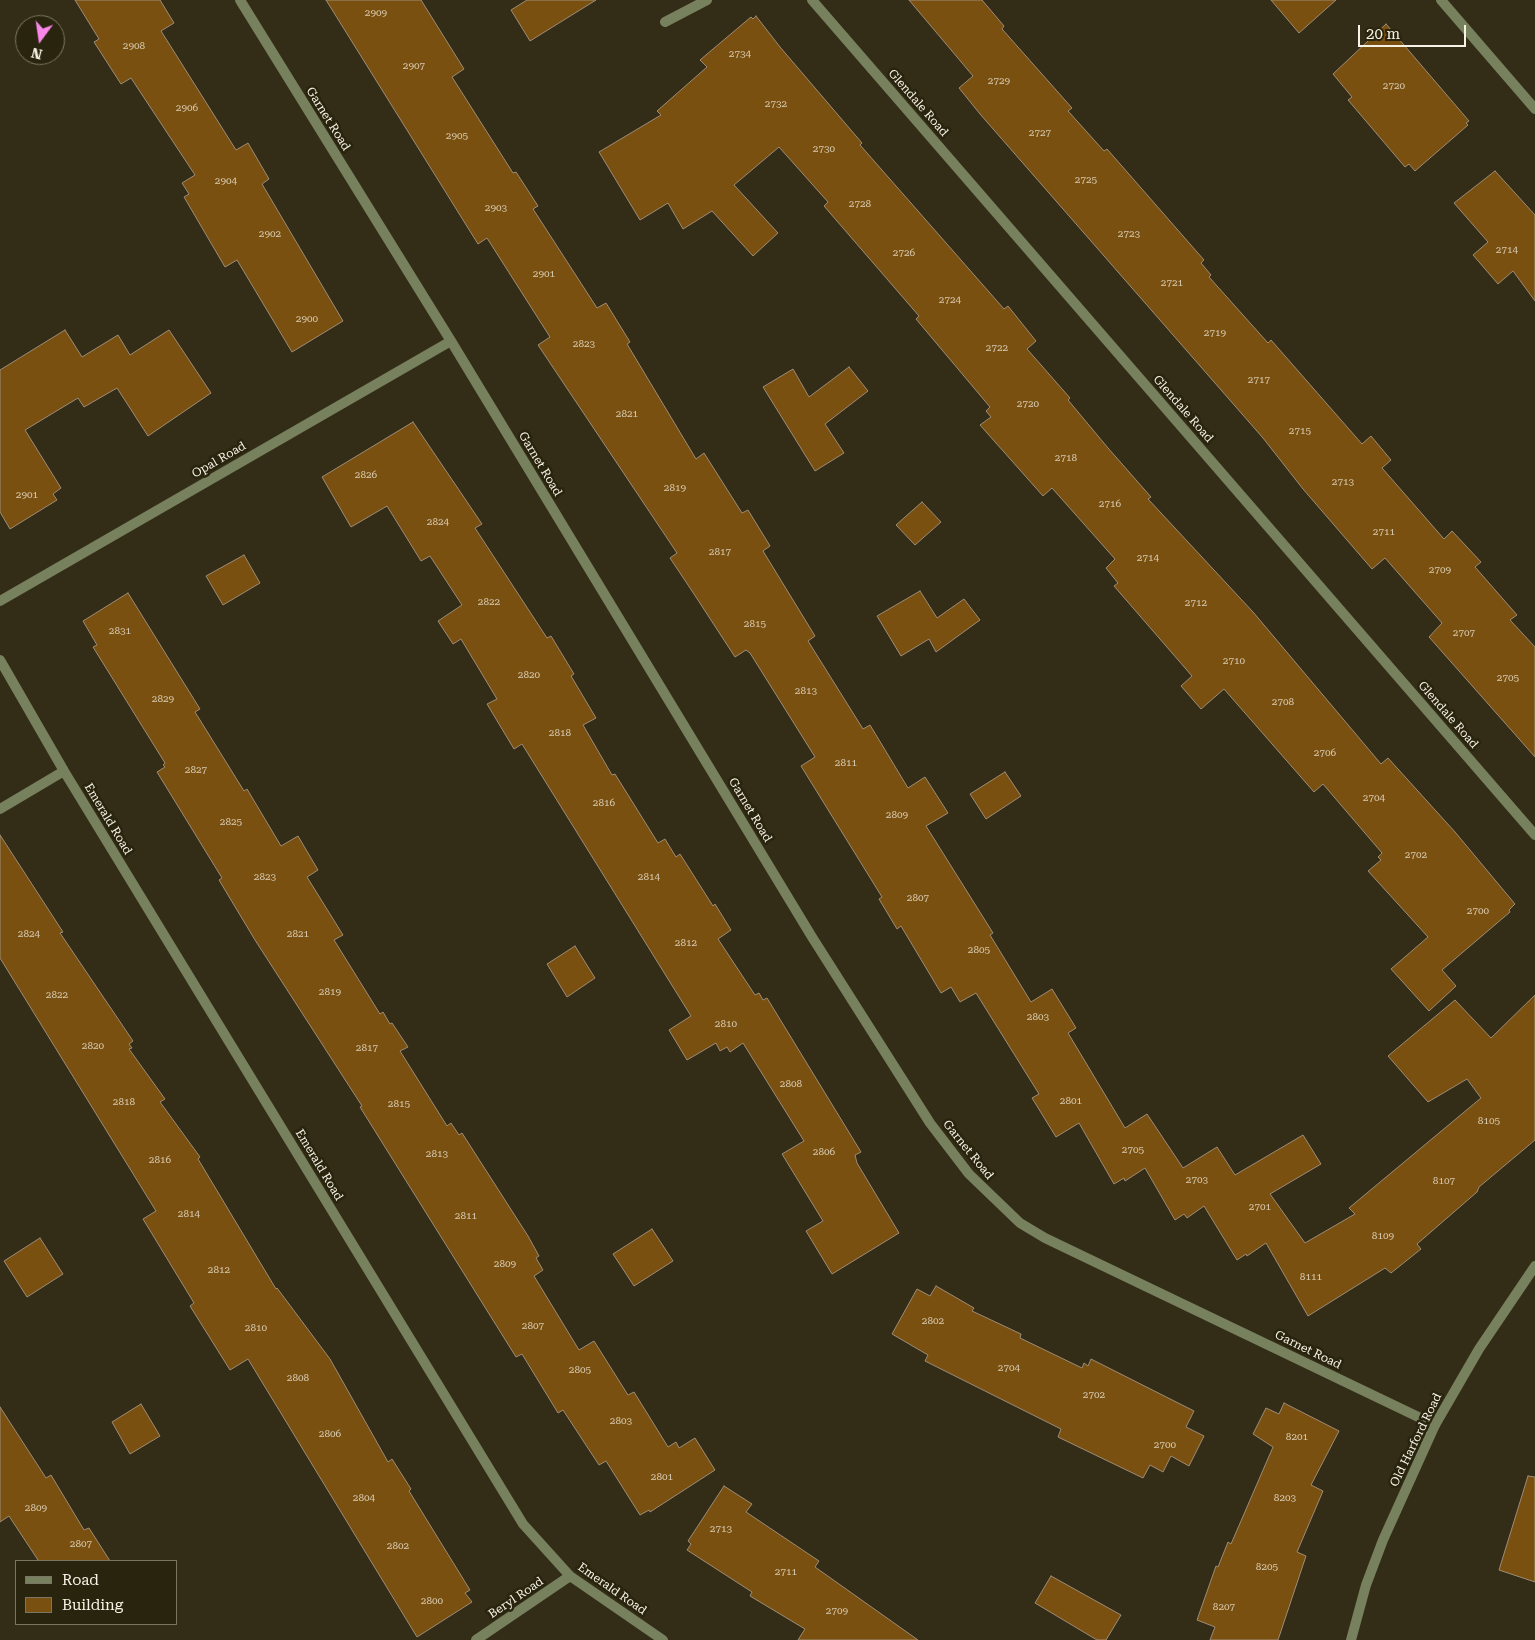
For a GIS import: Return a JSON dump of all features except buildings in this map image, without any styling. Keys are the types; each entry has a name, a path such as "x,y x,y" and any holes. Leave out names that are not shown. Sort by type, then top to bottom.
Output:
{"street":[{"name":"Garnet Road","path":"240,0 451,341 812,937 930,1123 969,1174 1020,1224 1045,1238 1435,1425"},
{"path":"665,22 707,0"},
{"name":"Glendale Road","path":"812,0 1535,834"},
{"path":"1441,0 1535,109"},
{"name":"Opal Road","path":"0,601 451,341"},
{"name":"Emerald Road","path":"0,660 64,771 523,1524 570,1576 663,1640"},
{"path":"0,809 64,771"},
{"name":"Old Harford Road","path":"1351,1640 1366,1585 1383,1540 1435,1425 1479,1349 1535,1266"},
{"name":"Beryl Road","path":"476,1640 570,1576"}]}
